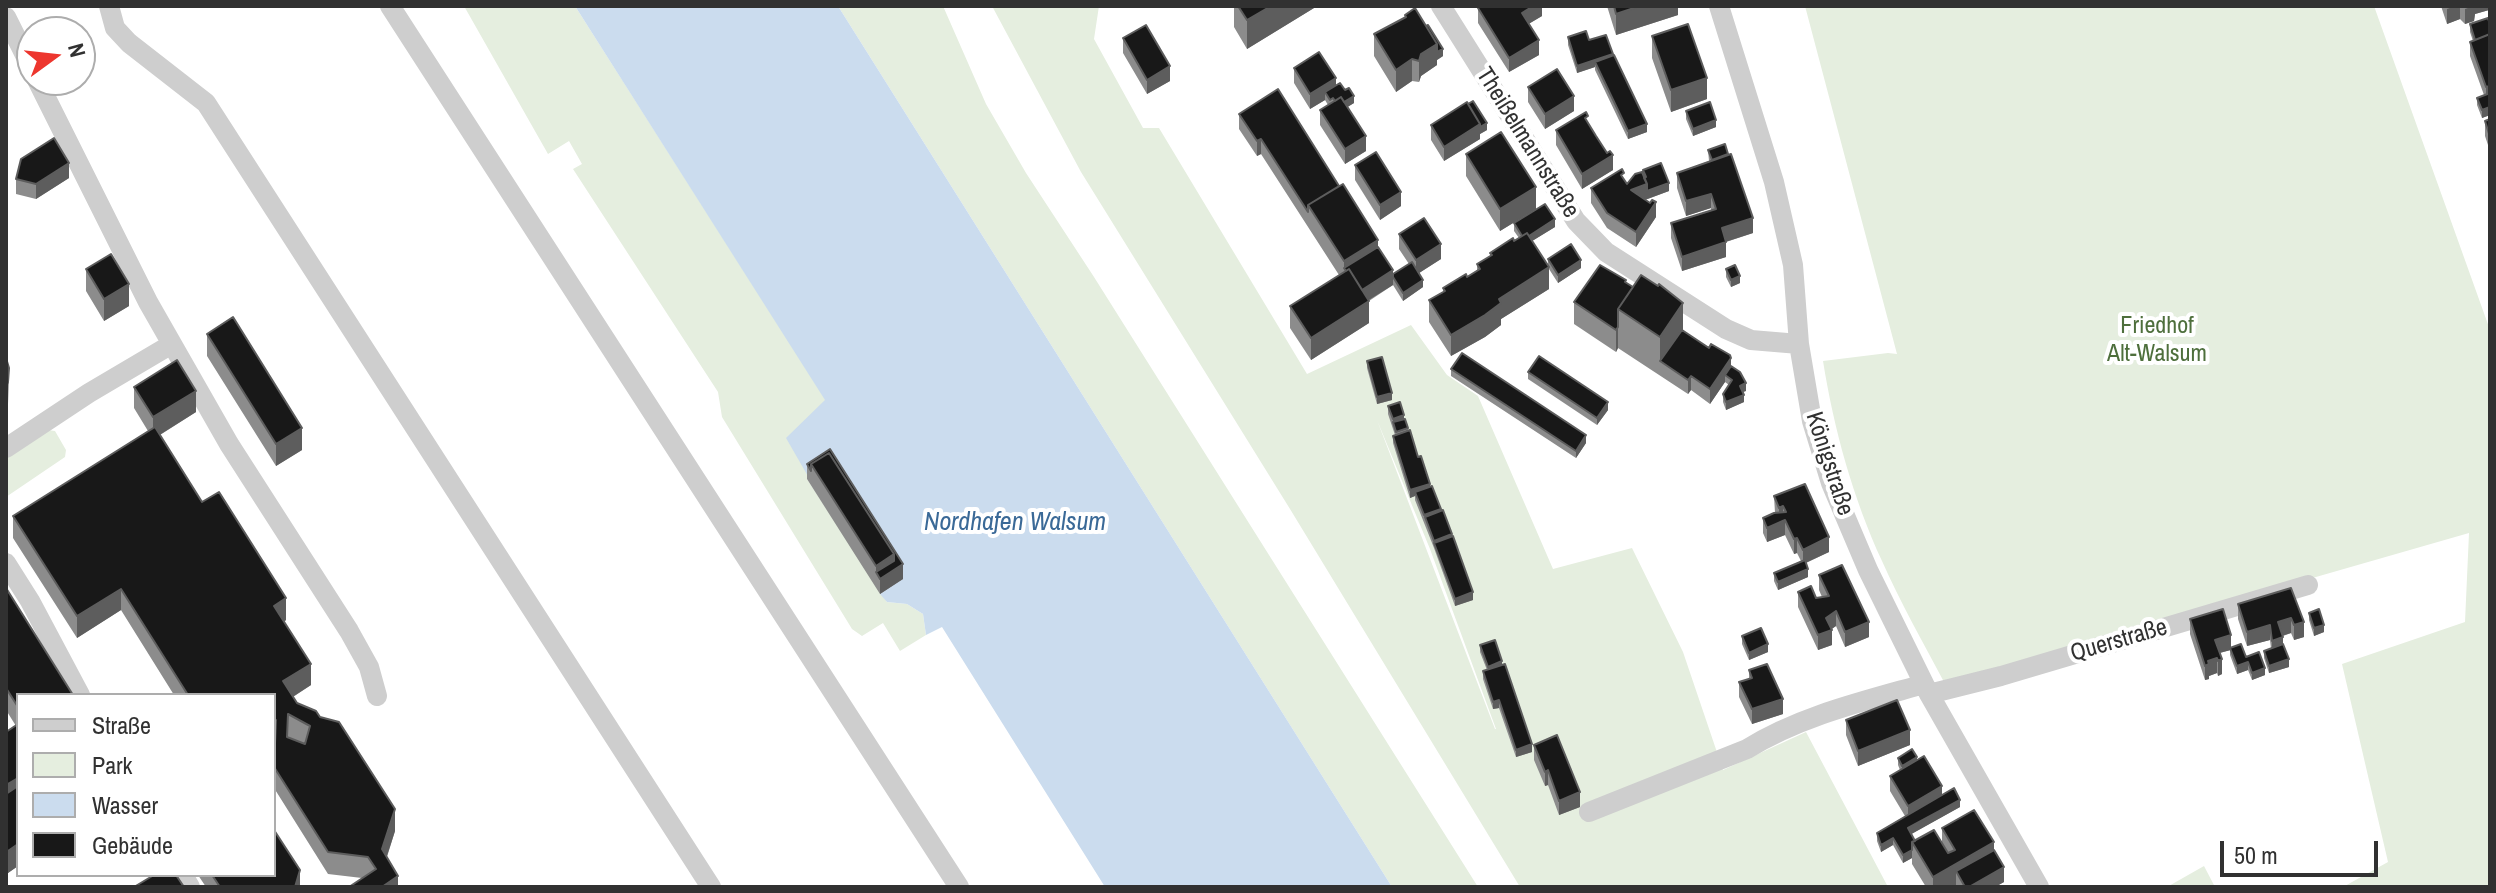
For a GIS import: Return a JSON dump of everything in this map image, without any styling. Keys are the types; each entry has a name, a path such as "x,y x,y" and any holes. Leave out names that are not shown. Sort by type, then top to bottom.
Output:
{"street":[{"path":"109,6 115,28 129,43 206,103 711,887"},
{"path":"390,6 959,887"},
{"name":"Theißelmannstraße","path":"1441,6 1576,221 1606,252 1726,329 1751,340 1799,344"},
{"name":"Königstraße","path":"1719,6 1774,182 1793,265 1799,344 1812,421 1831,483 1868,570 1926,689 2039,887"},
{"path":"6,17 16,37"},
{"path":"45,96 148,302 229,444 349,631 369,667 377,696"},
{"path":"6,448 89,393 172,344"},
{"path":"6,563 79,693"},
{"name":"Querstraße","path":"1589,812 1841,708 2001,676 2308,585"}],"green space":[{"path":"464,6 575,6 826,400 807,479 887,602 907,604 923,614 926,635 900,651 883,623 862,636 852,629 722,417 718,392 573,169 582,164 569,141 548,154"},
{"path":"838,6 943,6 986,104 1026,173 1478,887 1392,887"},
{"path":"992,6 1099,6 1094,39 1143,128 1159,128 1307,374 1411,325 1447,375 1478,396 1553,569 1632,548 1683,652 1723,770 1806,732 1888,887 1520,887 1081,172","holes":["1377,420 1430,549 1496,729"]},
{"name":"Friedhof Alt-Walsum","path":"1805,6 2374,6 2490,330 2490,887 2343,887 2388,862 2342,664 2465,622 2469,533 1944,682 1896,592 1872,537 1853,488 1833,412 1823,361 1897,354"},
{"path":"48,430 55,431 66,450 65,457 6,497 6,458"},
{"path":"2204,866 2215,887 2167,887"}],"water":[{"name":"Nordhafen Walsum","path":"575,6 838,6 1392,887 1105,887 942,627 926,635 923,614 907,604 887,602 880,594 902,579 809,478 786,438 825,400"}],"building":[{"path":"1238,6 1271,6 1247,20"},
{"path":"1533,6 1522,13 1539,40 1509,58 1478,8"},
{"path":"1614,6 1640,6 1616,14"},
{"path":"1415,8 1437,44 1421,54 1419,61 1412,59 1396,70 1374,34 1406,17"},
{"path":"2488,18 2490,34 2475,40 2470,24"},
{"path":"1688,24 1707,78 1671,90 1652,36"},
{"path":"1146,25 1170,66 1147,80 1123,38"},
{"path":"1428,25 1443,49 1437,52 1437,44"},
{"path":"1586,31 1589,40 1606,35 1613,54 1577,66 1568,37"},
{"path":"2490,34 2490,86 2486,87 2470,42"},
{"path":"1319,52 1336,78 1310,94 1294,68"},
{"path":"1614,55 1647,124 1628,131 1595,62"},
{"path":"1557,69 1574,96 1545,114 1528,87"},
{"path":"1340,83 1345,90 1349,88 1354,96 1344,102 1341,97 1330,100 1325,92"},
{"path":"1278,89 1339,186 1308,205 1308,212 1261,139 1257,141 1239,114"},
{"path":"2490,93 2490,107 2482,110 2477,98"},
{"path":"1341,97 1366,136 1345,149 1320,110"},
{"path":"1473,101 1487,123 1480,127 1468,104"},
{"path":"1467,102 1480,124 1444,147 1431,125"},
{"path":"1710,102 1716,120 1693,129 1686,111"},
{"path":"1586,112 1588,116 1585,118 1596,136 1607,153 1610,151 1613,155 1582,174 1556,130"},
{"path":"2490,119 2490,137 2485,121"},
{"path":"1501,132 1536,187 1500,209 1466,154"},
{"path":"54,138 69,163 36,184 16,179 21,159"},
{"path":"1725,144 1728,154 1712,160 1708,150"},
{"path":"1376,152 1401,192 1380,205 1355,165"},
{"path":"1731,154 1753,218 1722,228 1726,242 1682,257 1671,223 1716,209 1711,194 1686,201 1677,173"},
{"path":"1661,163 1669,183 1647,191 1643,170"},
{"path":"1622,169 1624,173 1621,175 1627,184 1635,174 1642,172 1647,184 1631,190 1650,203 1652,200 1656,202 1636,232 1607,213 1591,188"},
{"path":"1343,184 1378,240 1344,261 1308,205"},
{"path":"1545,204 1555,219 1529,236 1527,233 1522,236 1514,223"},
{"path":"1424,218 1441,244 1416,260 1399,234"},
{"path":"1527,233 1549,267 1499,299 1501,303 1485,315 1451,335 1429,300 1466,274 1467,277 1480,269 1477,264 1492,255 1490,253"},
{"path":"1571,244 1581,260 1558,275 1548,259"},
{"path":"1378,247 1393,270 1362,290 1349,269 1346,271 1344,268"},
{"path":"111,254 129,284 104,299 86,269"},
{"path":"1412,262 1423,280 1403,293 1393,274"},
{"path":"1600,265 1633,287 1618,309 1616,330 1574,302"},
{"path":"1735,265 1740,276 1731,280 1726,269"},
{"path":"1349,269 1369,301 1311,338 1290,306"},
{"path":"1641,275 1659,284 1683,303 1660,337 1618,309"},
{"path":"233,317 302,428 276,444 207,334"},
{"path":"1682,330 1709,348 1711,344 1730,355 1710,389 1691,376 1688,380 1660,361"},
{"path":"1462,353 1586,435 1576,451 1451,369"},
{"path":"1539,356 1608,402 1597,418 1528,372"},
{"path":"1382,357 1392,393 1377,397 1367,361"},
{"path":"6,358 9,368 6,387"},
{"path":"177,360 196,391 153,417 134,387"},
{"path":"1731,366 1740,372 1746,383 1740,386 1744,395 1726,402 1723,394 1732,380 1725,375"},
{"path":"1400,402 1404,415 1393,419 1388,406"},
{"path":"1405,419 1408,428 1396,432 1393,422"},
{"path":"155,427 202,502 219,492 286,598 274,606 311,664 283,681 297,703 316,711 320,717 339,722 395,809 382,849 398,876 382,887 349,887 376,869 368,857 328,852 276,770 276,693 187,693 121,589 77,616 13,516","holes":["288,714 310,726 305,744 287,737"]},
{"path":"1410,430 1430,484 1410,490 1393,436"},
{"path":"830,449 903,564 880,579 876,572 894,561 894,554 829,453 811,464 811,471 807,464"},
{"path":"829,453 894,554 876,566 811,464"},
{"path":"1805,484 1829,537 1803,550 1785,520 1767,528 1763,518 1786,512 1783,506 1779,508 1774,496"},
{"path":"1432,486 1441,509 1424,515 1415,492"},
{"path":"1443,510 1452,534 1434,541 1425,517"},
{"path":"1453,536 1473,592 1455,599 1434,543"},
{"path":"1805,560 1808,569 1778,582 1774,573"},
{"path":"1842,565 1869,622 1845,632 1836,611 1826,618 1832,630 1818,635 1798,592 1811,586 1816,598 1829,596 1819,575"},
{"path":"6,588 72,693 16,693 16,704 6,688"},
{"path":"2291,588 2304,622 2294,625 2291,618 2278,622 2283,637 2272,641 2270,625 2247,632 2238,604"},
{"path":"2223,609 2231,635 2215,640 2222,659 2208,661 2209,664 2205,666 2190,619"},
{"path":"2319,609 2324,625 2314,628 2309,613"},
{"path":"1761,628 1768,644 1749,653 1742,636"},
{"path":"1495,640 1502,661 1488,667 1480,645"},
{"path":"2241,644 2246,657 2259,652 2265,668 2252,673 2248,662 2237,666 2230,648"},
{"path":"2283,644 2289,659 2269,666 2264,651"},
{"path":"1505,664 1532,744 1516,750 1499,700 1493,702 1483,671"},
{"path":"1767,664 1783,699 1752,709 1739,682 1752,678 1749,670"},
{"path":"1897,700 1910,730 1858,751 1846,720"},
{"path":"16,725 16,779 6,785 6,732"},
{"path":"1557,735 1580,792 1559,801 1548,770 1545,772 1534,745"},
{"path":"1912,749 1917,757 1902,766 1898,758"},
{"path":"1924,756 1942,786 1908,806 1890,776"},
{"path":"16,787 16,845 8,851 6,848 6,794"},
{"path":"1954,788 1960,800 1908,828 1915,841 1912,842 1912,850 1903,855 1893,838 1881,845 1877,833"},
{"path":"1974,810 1994,842 1933,877 1912,842 1934,830 1948,853 1955,850 1942,828"},
{"path":"276,833 300,870 295,887 220,887 213,877 276,877"},
{"path":"1994,850 2004,867 1965,887 1956,871"},
{"path":"151,877 177,877 184,887 134,887"}]}
